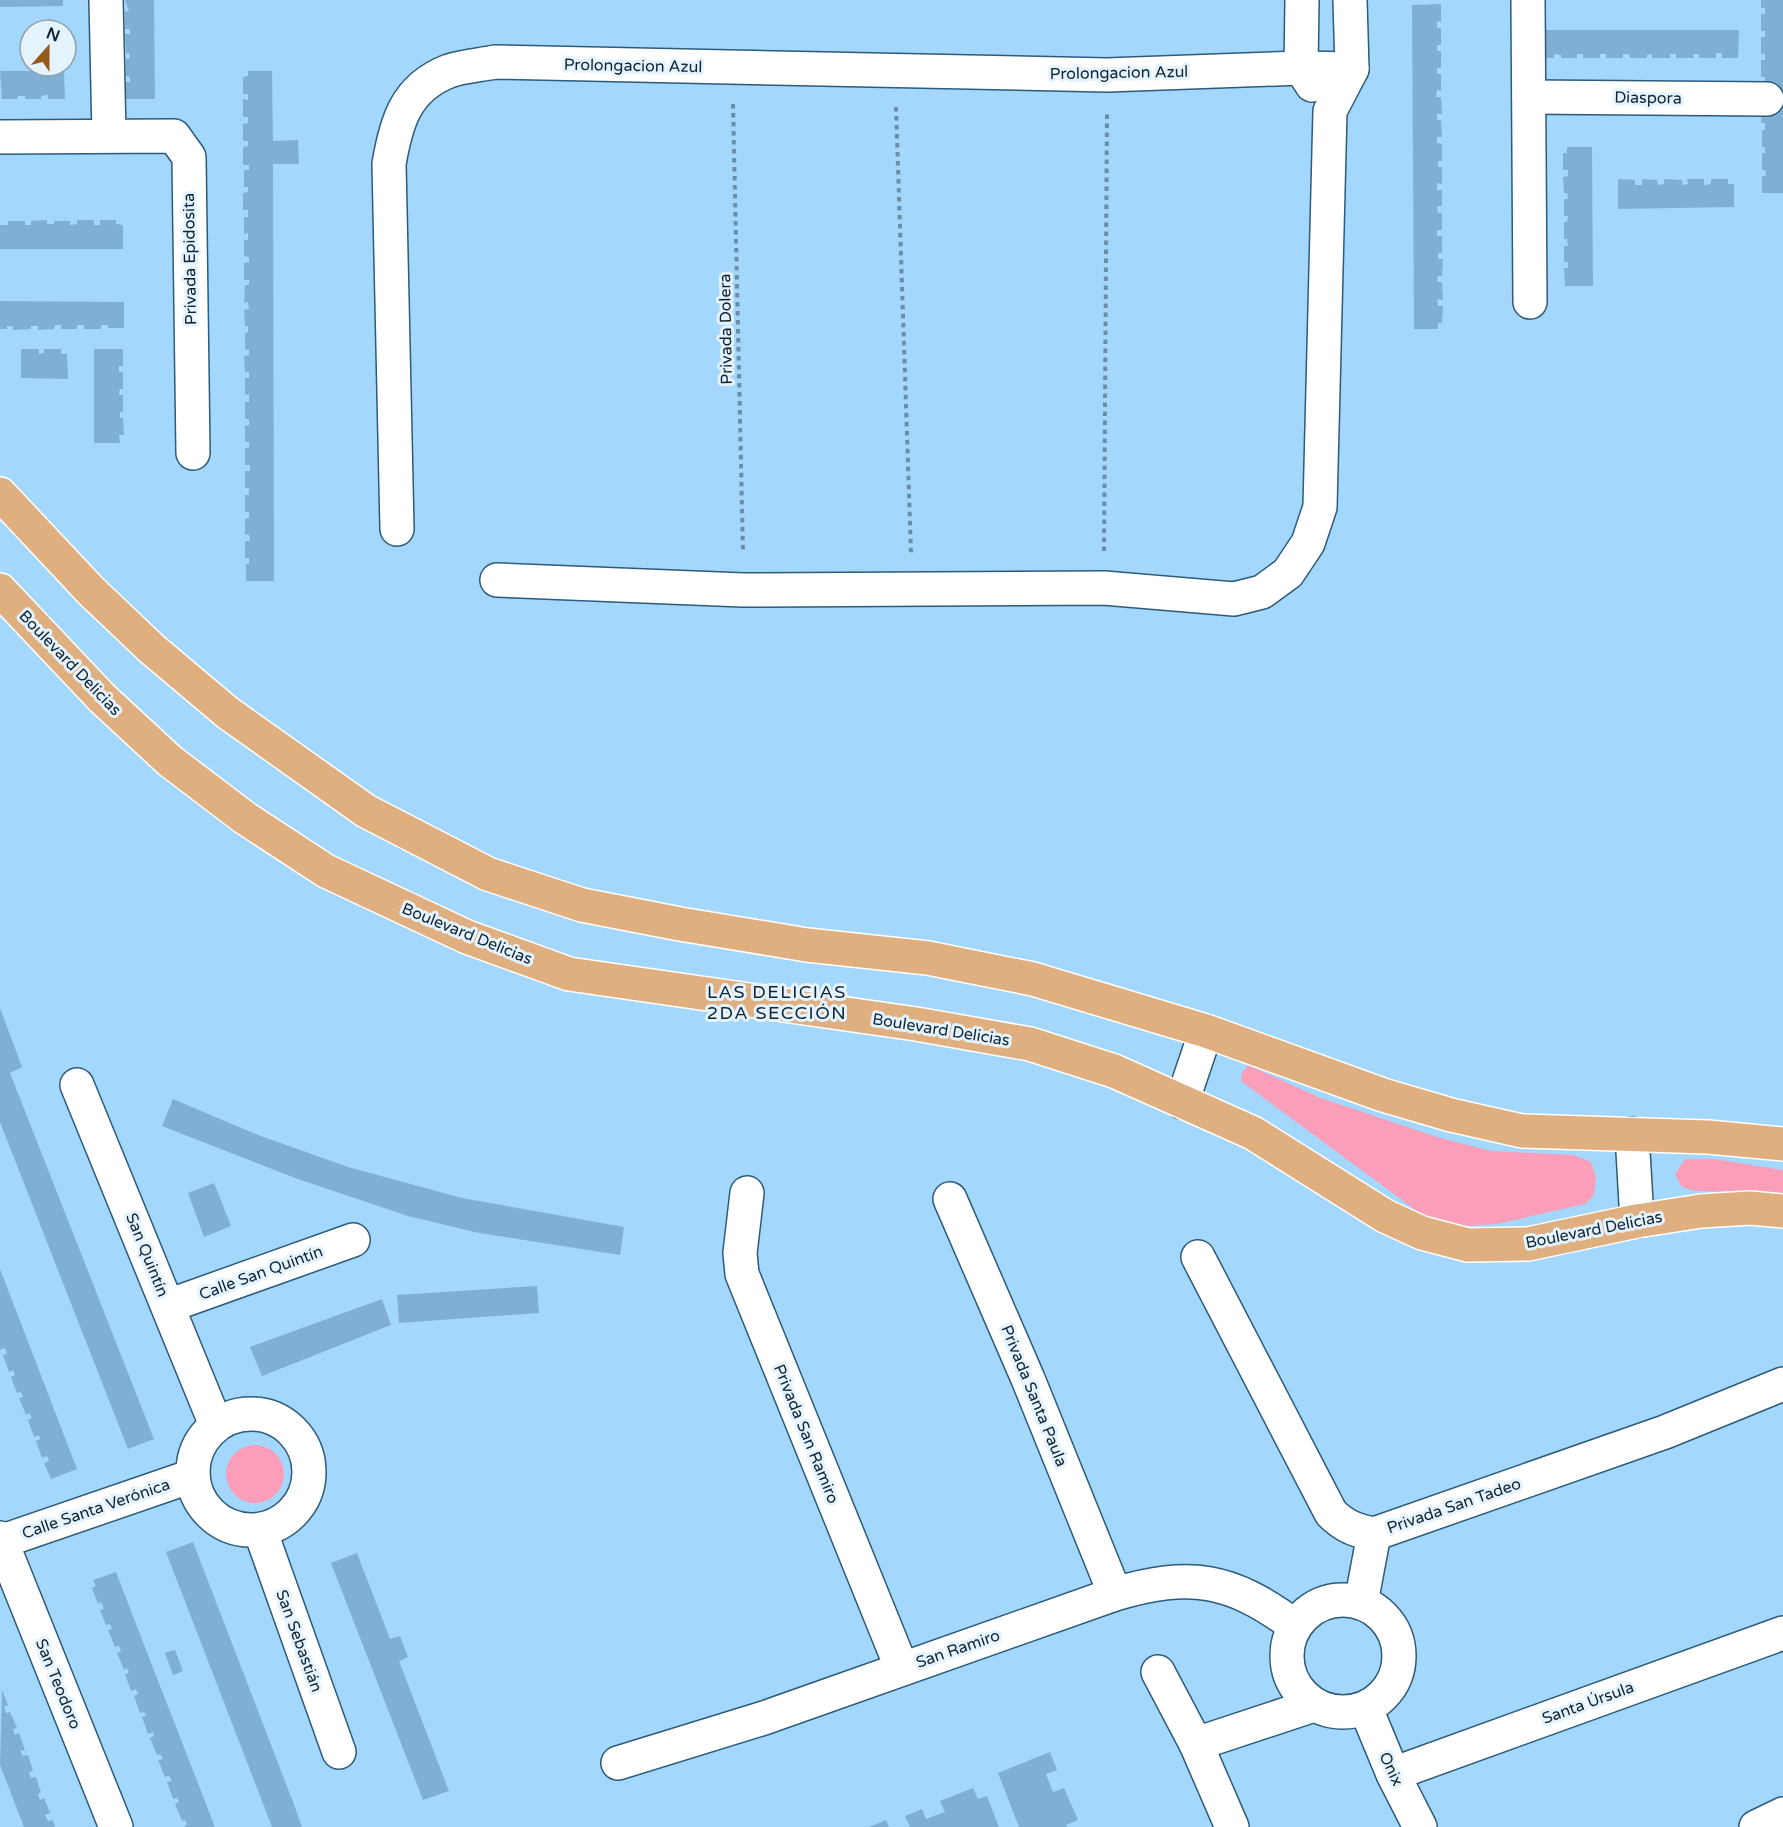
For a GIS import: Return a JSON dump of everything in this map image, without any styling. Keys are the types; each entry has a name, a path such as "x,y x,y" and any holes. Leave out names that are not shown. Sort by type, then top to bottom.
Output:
{"main road":[{"path":"0,494 129,627 228,713 366,811 488,874 582,905 680,924 807,945 928,958 1033,979 1206,1031 1285,1061 1451,1115 1522,1131 1708,1137 1783,1144"},
{"name":"Boulevard Delicias","path":"0,590 102,698 170,761 245,818 327,871 467,937 569,974 916,1024 1030,1044 1114,1071 1253,1133 1385,1216 1422,1233 1468,1245 1528,1244 1636,1221 1701,1211 1750,1208 1783,1211"}],"street":[{"path":"106,0 109,135"},
{"path":"1302,0 1301,68 1330,111"},
{"path":"497,580 743,590 1104,588 1234,599 1262,592 1288,573 1308,543 1320,507 1330,111 1352,69 1350,0"},
{"path":"1528,0 1530,302"},
{"name":"Prolongacion Azul","path":"397,529 388,164 396,124 413,93 449,71 495,62 1107,75 1301,68 1352,69"},
{"name":"Diaspora","path":"1528,97 1767,99"},
{"name":"Privada Epidosita","path":"0,137 174,136 189,157 193,453"},
{"path":"1182,1102 1206,1031"},
{"name":"San Quintín","path":"77,1085 216,1425"},
{"path":"1632,1134 1636,1221"},
{"name":"Privada San Ramiro","path":"747,1193 740,1253 744,1282 902,1669"},
{"name":"Privada Santa Paula","path":"951,1199 1028,1379 1114,1594"},
{"name":"Calle San Quintín","path":"168,1306 353,1240"},
{"name":"Privada San Tadeo","path":"1198,1257 1330,1513 1351,1528 1374,1534 1665,1432 1783,1384"},
{"path":"252,1414 271,1417 288,1427 301,1442 308,1460 309,1479 304,1497 293,1513 278,1524 260,1530 240,1530 222,1524 201,1503 196,1495 192,1476 194,1457 202,1438 216,1425 233,1416 252,1414"},
{"name":"Calle Santa Verónica","path":"0,1541 192,1476"},
{"name":"San Sebastián","path":"260,1530 339,1752"},
{"path":"1361,1603 1374,1534"},
{"name":"San Teodoro","path":"0,1541 116,1827"},
{"name":"San Ramiro","path":"618,1763 764,1718 1114,1594 1152,1583 1183,1580 1235,1592 1265,1604 1295,1626"},
{"path":"1341,1600 1361,1603 1378,1611 1391,1626 1399,1645 1400,1664 1394,1682 1382,1698 1366,1709 1348,1713 1330,1711 1314,1705 1296,1686 1287,1660 1288,1643 1295,1626 1307,1613 1322,1604 1341,1600"},
{"name":"Santa Úrsula","path":"1393,1774 1783,1633"},
{"path":"1158,1672 1196,1744 1232,1827"},
{"path":"1196,1744 1314,1705"},
{"name":"Onix","path":"1366,1709 1393,1774 1420,1827"},
{"path":"1756,1827 1783,1814"}],"path":[{"name":"Privada Dolera","path":"733,68 743,590"},
{"path":"894,71 912,589"},
{"path":"1104,588 1107,75"}],"shaded area":[{"path":"1248,1065 1318,1097 1437,1137 1491,1151 1573,1155 1591,1162 1596,1177 1594,1195 1585,1204 1497,1224 1465,1226 1425,1217 1241,1081 1242,1073"},
{"path":"1685,1159 1714,1159 1783,1170 1783,1193 1695,1191 1682,1187 1675,1174"},
{"path":"255,1445 271,1450 279,1458 284,1474 279,1490 271,1498 255,1503 239,1498 231,1490 226,1474 231,1458 239,1450"}],"building":[{"path":"0,0 63,0 63,6 0,7"},
{"path":"125,0 154,0 155,99 126,99 125,82 130,82 130,77 126,76 126,59 130,58 129,53 126,53 125,34 130,34 130,29 125,29 125,11 129,12"},
{"path":"1761,0 1783,0 1783,193 1762,193 1762,176 1766,176 1765,170 1762,170 1762,153 1765,153 1765,147 1762,147 1762,130 1765,130 1765,123 1761,123 1765,77 1761,77 1761,60 1765,60 1765,54 1761,54 1761,37 1765,37 1765,31 1761,31 1761,14 1765,14 1765,8 1761,8"},
{"path":"1441,4 1441,22 1437,21 1437,28 1441,28 1441,45 1437,45 1437,51 1441,51 1441,68 1437,68 1437,74 1441,74 1441,91 1437,90 1436,97 1441,97 1442,114 1437,114 1437,120 1441,120 1442,137 1437,137 1437,143 1442,144 1442,161 1438,161 1438,167 1442,167 1442,184 1437,183 1437,190 1442,190 1442,206 1437,206 1438,213 1442,213 1442,230 1437,230 1437,236 1442,236 1442,253 1438,253 1438,259 1443,259 1442,276 1438,276 1437,282 1442,282 1443,300 1437,299 1438,306 1443,306 1442,323 1438,323 1438,329 1414,329 1412,5"},
{"path":"1530,30 1739,30 1738,58 1722,58 1722,53 1716,53 1716,58 1699,58 1699,54 1693,54 1694,58 1676,58 1676,54 1670,54 1670,58 1652,58 1652,54 1647,55 1647,58 1630,58 1629,54 1623,54 1623,58 1606,58 1606,54 1600,54 1600,58 1583,58 1583,54 1577,54 1577,58 1561,58 1561,55 1554,54 1554,58 1537,58"},
{"path":"0,71 18,71 18,78 64,78 65,99 48,99 48,95 41,96 41,99 25,99 25,96 18,96 17,99 2,99"},
{"path":"248,71 272,71 273,141 298,140 299,164 273,164 274,581 246,581 246,564 249,564 249,558 245,558 245,541 250,541 249,535 245,534 245,519 249,518 249,512 245,512 245,495 249,495 249,488 245,488 245,471 250,471 250,465 245,465 245,448 249,448 249,442 245,442 245,426 249,425 249,419 245,419 245,402 249,402 249,394 245,395 245,378 249,378 249,372 245,372 244,356 249,355 249,350 245,349 245,333 248,332 248,326 245,326 244,310 249,309 248,302 244,303 245,285 249,285 249,280 244,280 244,263 249,262 249,257 244,256 244,240 248,240 248,233 244,234 244,217 248,217 248,210 243,210 243,193 248,192 248,187 244,187 244,170 249,170 249,165 243,165 243,147 248,146 248,141 243,141 243,124 248,123 248,117 243,117 243,99 248,100 248,94 243,94 243,77 248,76"},
{"path":"1567,147 1592,147 1593,286 1565,286 1564,268 1568,268 1568,262 1564,262 1564,246 1568,246 1567,239 1564,239 1564,222 1567,222 1568,216 1564,216 1564,199 1568,199 1567,193 1564,193 1563,177 1568,176 1568,170 1563,170 1563,153 1567,153"},
{"path":"1618,179 1635,180 1635,185 1642,185 1642,179 1657,180 1658,185 1664,184 1664,179 1682,180 1682,185 1688,184 1687,179 1704,179 1704,185 1711,184 1711,179 1728,179 1728,184 1734,184 1734,207 1618,209"},
{"path":"47,220 47,224 54,224 54,221 70,221 70,225 77,224 77,220 94,220 94,225 100,225 100,220 116,220 116,224 123,225 123,249 0,249 0,225 8,225 8,221 25,221 25,225 31,225 31,221"},
{"path":"0,301 124,302 124,328 108,328 108,325 101,325 101,329 84,329 84,325 77,325 77,329 61,329 61,325 55,325 54,329 38,330 38,326 31,326 31,329 13,330 13,326 7,326 7,329 0,329"},
{"path":"21,349 39,349 39,354 44,353 44,349 61,349 61,354 67,354 68,379 21,378"},
{"path":"94,349 123,349 123,366 119,366 119,372 123,372 123,389 120,389 119,395 123,395 123,412 120,412 120,418 123,418 124,435 119,435 120,443 94,443"},
{"path":"0,1008 22,1067 10,1073 154,1439 128,1449 0,1122"},
{"path":"173,1099 258,1135 348,1167 462,1198 624,1227 620,1255 479,1233 408,1216 295,1178 162,1126"},
{"path":"214,1183 231,1226 204,1237 188,1193"},
{"path":"0,1269 77,1469 51,1479 44,1463 49,1461 47,1456 42,1458 36,1441 40,1439 39,1435 34,1437 28,1420 32,1418 29,1413 26,1415 19,1398 23,1397 21,1392 17,1393 11,1377 15,1375 13,1370 9,1372 3,1355 7,1354 5,1348 0,1350"},
{"path":"537,1286 539,1313 399,1323 397,1295"},
{"path":"382,1299 391,1325 262,1376 250,1347"},
{"path":"193,1542 302,1827 272,1827 166,1552"},
{"path":"357,1553 390,1639 400,1636 408,1657 399,1661 449,1791 423,1800 331,1563"},
{"path":"116,1572 215,1827 184,1827 187,1824 185,1820 182,1821 175,1804 179,1802 177,1798 173,1799 167,1782 172,1781 169,1776 165,1777 158,1760 163,1759 160,1754 157,1755 150,1738 154,1736 153,1732 148,1734 142,1717 146,1716 144,1712 140,1713 134,1696 138,1694 136,1689 131,1691 125,1674 129,1673 127,1668 124,1670 117,1653 121,1652 119,1646 115,1647 108,1630 112,1629 110,1624 106,1625 100,1610 104,1609 101,1602 98,1604 92,1588 96,1586 93,1580"},
{"path":"175,1650 183,1671 173,1675 165,1653"},
{"path":"2,1690 8,1705 4,1707 6,1713 10,1712 17,1728 13,1729 15,1735 19,1733 25,1750 20,1751 23,1756 28,1755 33,1771 29,1772 31,1778 36,1777 41,1792 38,1794 40,1800 44,1798 50,1813 45,1815 48,1821 53,1820 55,1827 24,1827 17,1809 0,1765"},
{"path":"1050,1752 1057,1770 1046,1774 1053,1792 1064,1788 1078,1820 1066,1825 1067,1827 1019,1827 998,1773"},
{"path":"973,1788 978,1799 987,1796 999,1827 910,1827 905,1816 922,1809 926,1819 945,1812 940,1801"},
{"path":"886,1820 889,1827 869,1827"}],"district":[{"name":"LAS DELICIAS 2DA SECCIÓN","path":"777,1002"}]}
